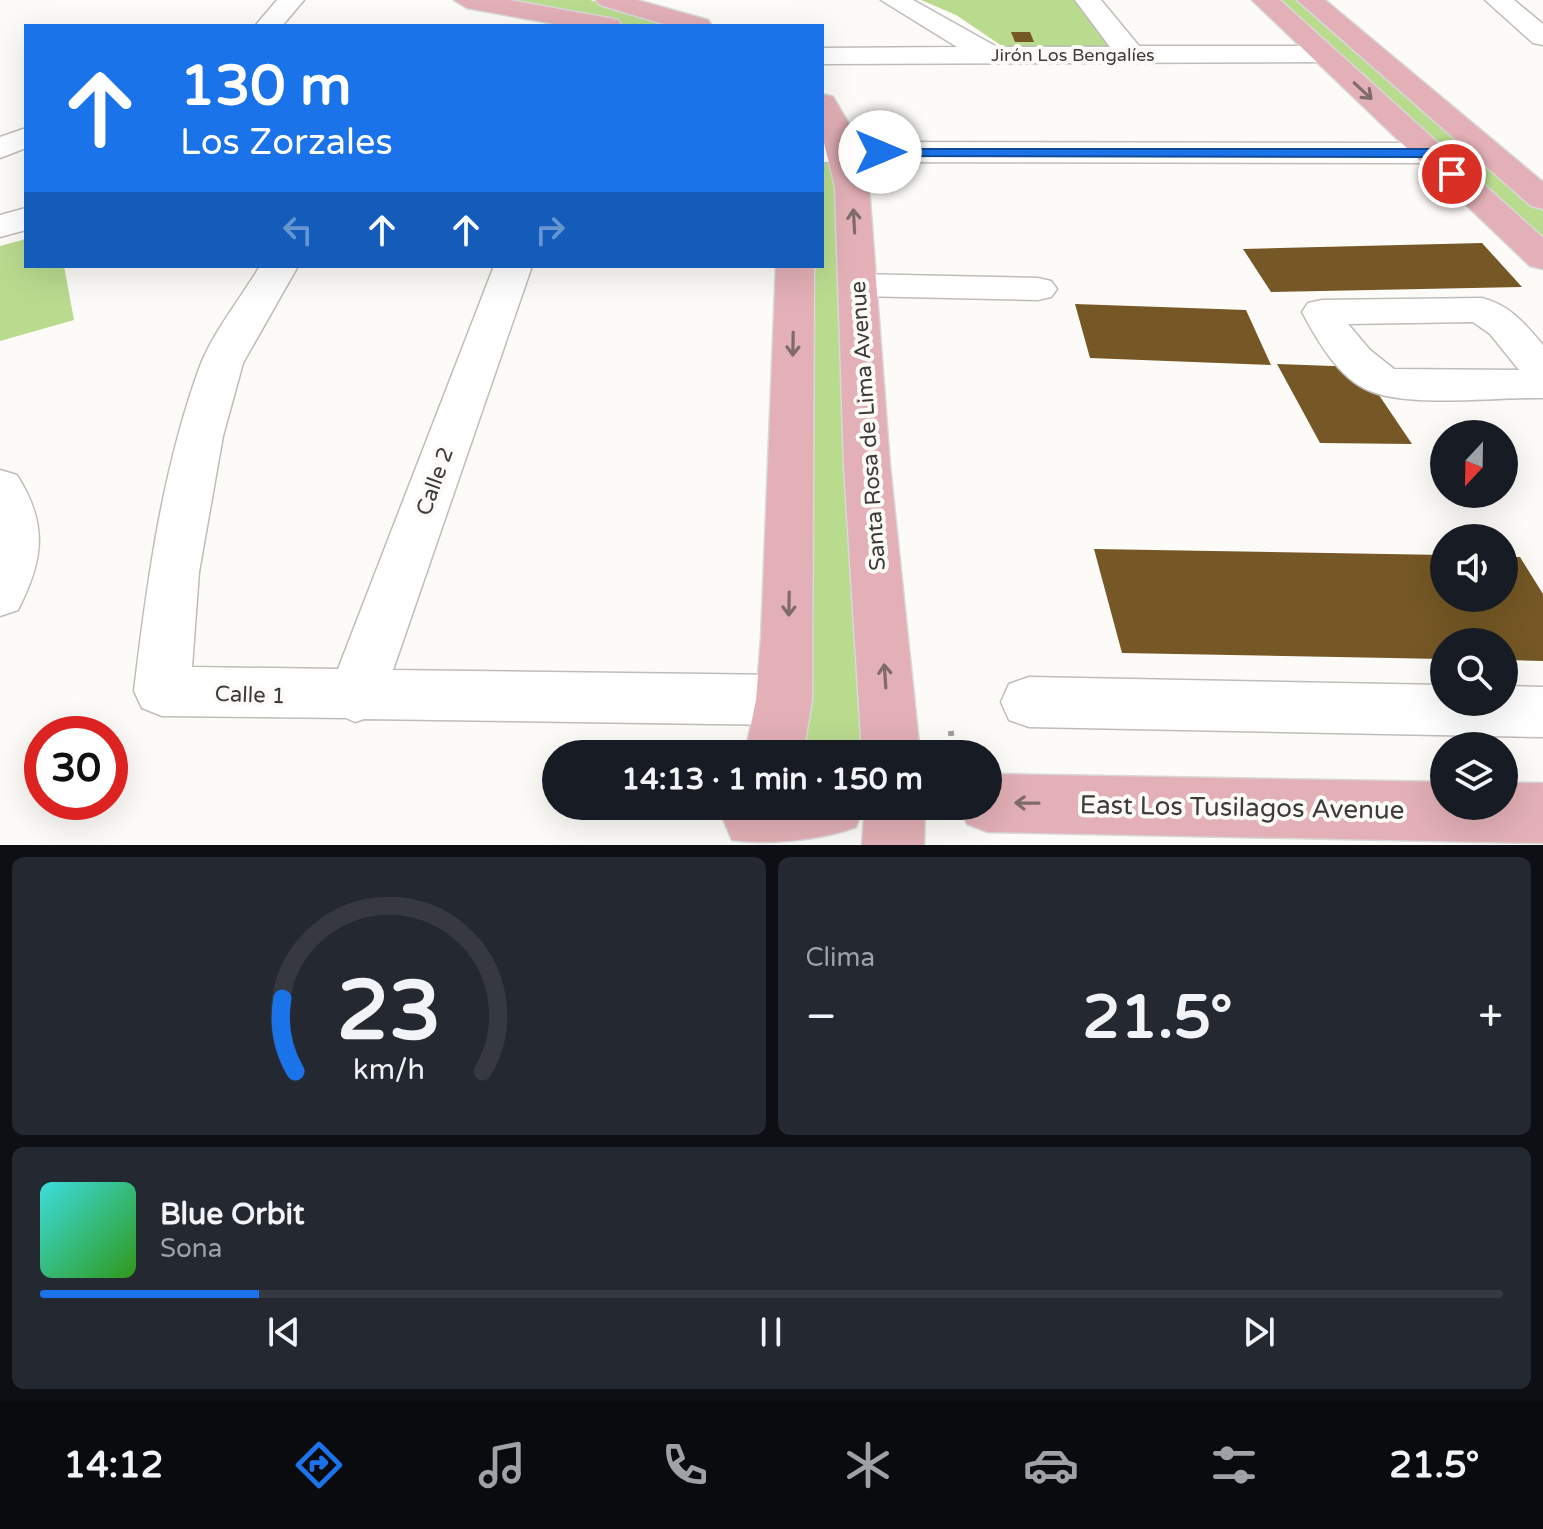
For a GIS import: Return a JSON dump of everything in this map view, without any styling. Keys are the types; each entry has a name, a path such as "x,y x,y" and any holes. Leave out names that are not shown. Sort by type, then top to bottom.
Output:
{"main road":[{"path":"467,0 598,24"},
{"path":"609,0 692,24"},
{"path":"1265,0 1543,258"},
{"path":"1310,0 1543,199"},
{"name":"Santa Rosa de Lima Avenue","path":"824,107 836,129 833,152 852,187 867,466 890,740"},
{"path":"777,740 784,700 795,268"},
{"name":"East Los Tusilagos Avenue","path":"1002,803 1543,813"},
{"path":"893,845 894,820"}],"street":[{"path":"270,24 291,0"},
{"path":"894,0 991,55"},
{"path":"1088,0 1131,55"},
{"path":"1498,0 1543,37"},
{"name":"Jirón Los Bengalíes","path":"824,56 1323,54"},
{"path":"0,148 24,138"},
{"path":"833,152 1429,153"},
{"path":"0,226 24,220"},
{"name":"Calle 1","path":"278,268 222,363 201,436 174,572 162,691 355,697 784,700"},
{"name":"Calle 2","path":"355,697 512,268"},
{"path":"857,285 1038,289"},
{"path":"1543,372 1504,325 1482,310 1322,312 1355,358 1385,382 1543,384"},
{"path":"0,487 12,504 18,527 12,563 0,595"},
{"path":"1029,702 1543,712"}],"path":[{"path":"951,731 951,740"}],"green space":[{"path":"494,0 590,0 679,24 617,24"},
{"path":"921,0 1075,0 1109,46 1002,46 956,15"},
{"path":"1273,0 1299,0 1543,211 1543,246"},
{"path":"824,161 837,166 861,740 801,740 803,268 824,268"},
{"path":"24,240 24,268 64,268 74,320 0,341 0,246"}],"building":[{"path":"1011,32 1030,32 1034,42 1015,42"},
{"path":"1482,243 1522,287 1271,292 1243,249"},
{"path":"1075,304 1246,310 1271,365 1090,358"},
{"path":"1277,364 1360,367 1412,444 1320,443"},
{"path":"1094,549 1430,555 1430,612 1518,612 1520,557 1543,594 1543,661 1518,660 1518,628 1430,628 1430,659 1122,653"}],"route":[{"path":"880,152 1429,153 1452,174"}]}
